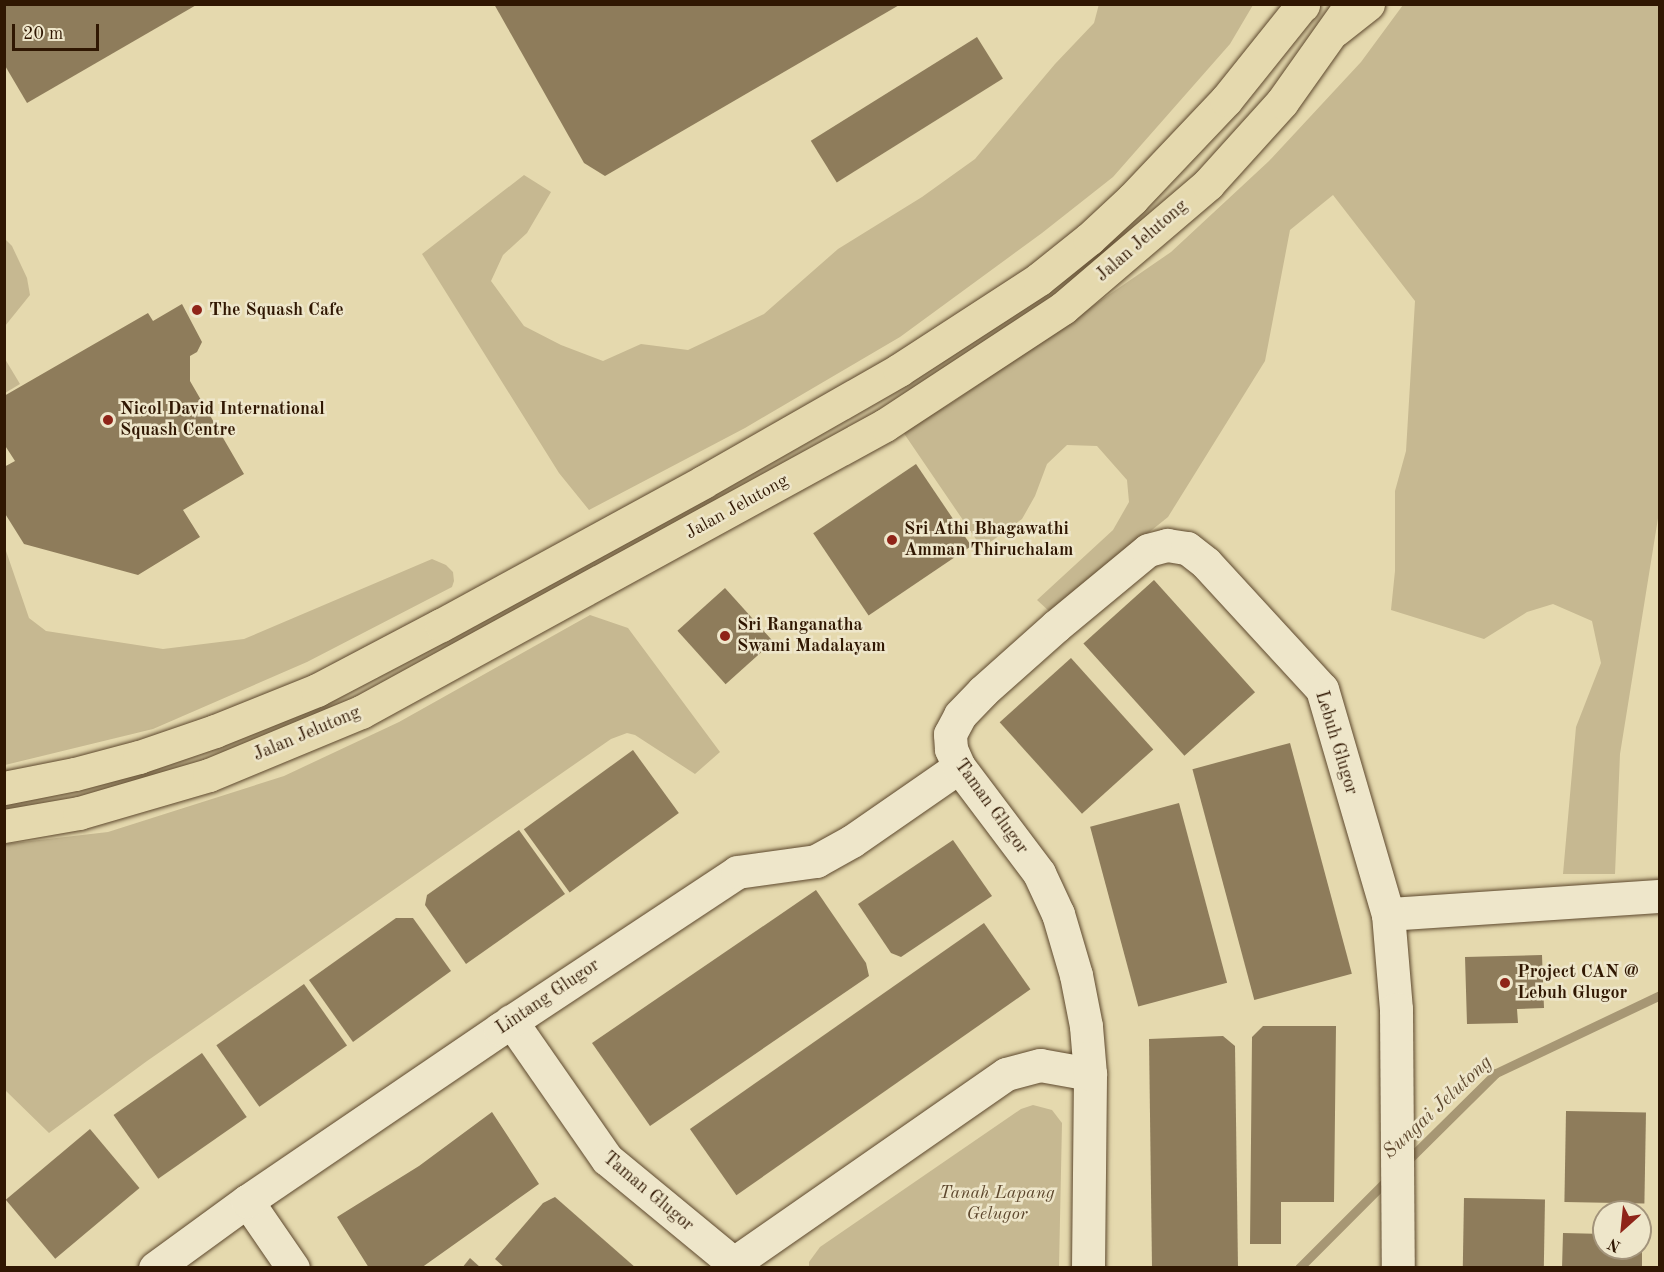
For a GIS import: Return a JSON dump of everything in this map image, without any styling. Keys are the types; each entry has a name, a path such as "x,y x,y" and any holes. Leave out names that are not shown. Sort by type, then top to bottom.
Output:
{"main road":[{"name":"Jalan Jelutong","path":"4,788 139,758 215,731 317,690 703,482 899,370 1039,279 1089,239 1132,199 1226,100 1303,4"},
{"name":"Jalan Jelutong","path":"4,826 79,813 209,775 361,712 885,425 1063,308 1137,246 1208,184 1282,102 1343,17 1368,4"}],"street":[{"name":"Taman Glugor","path":"1088,1268 1090,1074 1086,1026 1076,975 1058,914 1039,873 959,767 951,749 950,735 960,715 983,691 1148,550 1167,544 1187,548"},
{"name":"Lebuh Glugor","path":"1187,548 1213,571 1322,689 1388,914 1396,1009 1398,1268"},
{"name":"Lintang Glugor","path":"155,1268 247,1201 511,1021 737,872 816,861 852,841 959,767"},
{"path":"1388,914 1659,896"},
{"name":"Taman Glugor","path":"511,1021 607,1159 737,1265 1006,1074 1040,1065 1090,1074"},
{"path":"247,1201 293,1268"}],"green space":[{"path":"1099,4 1253,5 1230,44 1113,177 1042,233 900,337 745,428 589,510 559,473 422,254 524,175 551,192 527,233 503,255 491,281 524,326 561,345 603,361 641,344 688,350 764,314 838,249 922,197 975,159 1055,64 1094,23"},
{"path":"1403,5 1659,5 1659,512 1620,754 1615,874 1563,874 1576,727 1601,663 1592,621 1553,604 1527,612 1484,639 1391,610 1395,571 1395,491 1406,451 1415,301 1333,195 1290,230 1265,361 1168,517 1050,612 1037,600 1113,530 1129,502 1127,480 1097,446 1067,445 1047,464 1035,496 1022,519 982,548 903,432 953,402 1171,252 1269,161 1361,62"},
{"path":"5,239 12,246 27,278 30,295 5,326"},
{"path":"5,359 20,384 4,393"},
{"path":"5,548 29,618 46,631 163,649 244,639 432,559 446,565 453,572 454,581 452,587 307,662 153,729 5,765"},
{"path":"590,615 628,628 720,752 695,774 635,735 627,733 611,739 147,1061 49,1133 5,1090 5,844 108,832 284,776 399,722"},
{"name":"Tanah Lapang Gelugor","path":"1033,1105 1052,1110 1062,1123 1059,1267 809,1267 809,1262 820,1247 1021,1109"}],"building":[{"path":"4,4 198,4 27,103 4,64"},
{"path":"494,4 901,4 605,176 584,163"},
{"path":"977,37 1003,79 837,182 811,141"},
{"name":"Nicol David International Squash Centre","path":"182,304 202,342 197,352 190,356 190,381 244,474 183,510 200,537 138,575 24,544 4,512 4,467 15,461 4,444 4,396 148,313 153,321"},
{"name":"Sri Athi Bhagawathi Amman Thiruchalam","path":"916,464 971,546 869,615 813,533"},
{"path":"1154,580 1255,692 1184,756 1083,644"},
{"name":"Sri Ranganatha Swami Madalayam","path":"725,588 773,642 726,684 677,631"},
{"path":"1071,658 1153,749 1082,814 1000,722"},
{"path":"1290,743 1352,974 1254,1000 1192,769"},
{"path":"633,750 679,813 570,892 524,829"},
{"path":"1179,803 1227,983 1138,1006 1090,827"},
{"path":"519,830 565,894 466,964 425,905 427,895"},
{"path":"953,840 992,896 901,957 891,953 858,904"},
{"path":"816,890 866,963 869,976 650,1126 592,1043"},
{"path":"396,918 413,918 451,971 353,1042 309,980"},
{"path":"984,923 1030,989 736,1195 690,1129"},
{"name":"Project CAN @ Lebuh Glugor","path":"1542,955 1544,1008 1517,1009 1518,1023 1467,1024 1465,957"},
{"path":"304,984 347,1045 259,1107 216,1045"},
{"path":"1263,1026 1336,1026 1334,1202 1281,1202 1281,1244 1250,1244 1252,1037"},
{"path":"1223,1036 1235,1046 1238,1268 1152,1268 1149,1039"},
{"path":"202,1053 247,1117 158,1179 114,1115"},
{"path":"1566,1111 1646,1112 1644,1200 1592,1200 1592,1202 1564,1202"},
{"path":"492,1112 539,1184 421,1268 369,1268 337,1217 419,1166"},
{"path":"90,1129 139,1188 55,1259 6,1200"},
{"path":"555,1197 636,1268 505,1268 495,1259 543,1203"},
{"path":"1464,1198 1545,1199 1544,1268 1463,1268"},
{"path":"1563,1233 1592,1234 1592,1260 1642,1260 1642,1268 1562,1268"},
{"path":"470,1258 481,1268 462,1268"}],"waterway":[{"name":"Sungai Jelutong","path":"1407,1161 1496,1073 1660,995"},
{"name":"Sungai Jelutong","path":"1299,1268 1388,1179"}],"place":[{"name":"The Squash Cafe","path":"197,310"},
{"name":"Nicol David International Squash Centre","path":"108,420"},
{"name":"Sri Athi Bhagawathi Amman Thiruchalam","path":"892,540"},
{"name":"Sri Ranganatha Swami Madalayam","path":"725,636"},
{"name":"Project CAN @ Lebuh Glugor","path":"1505,983"}]}
